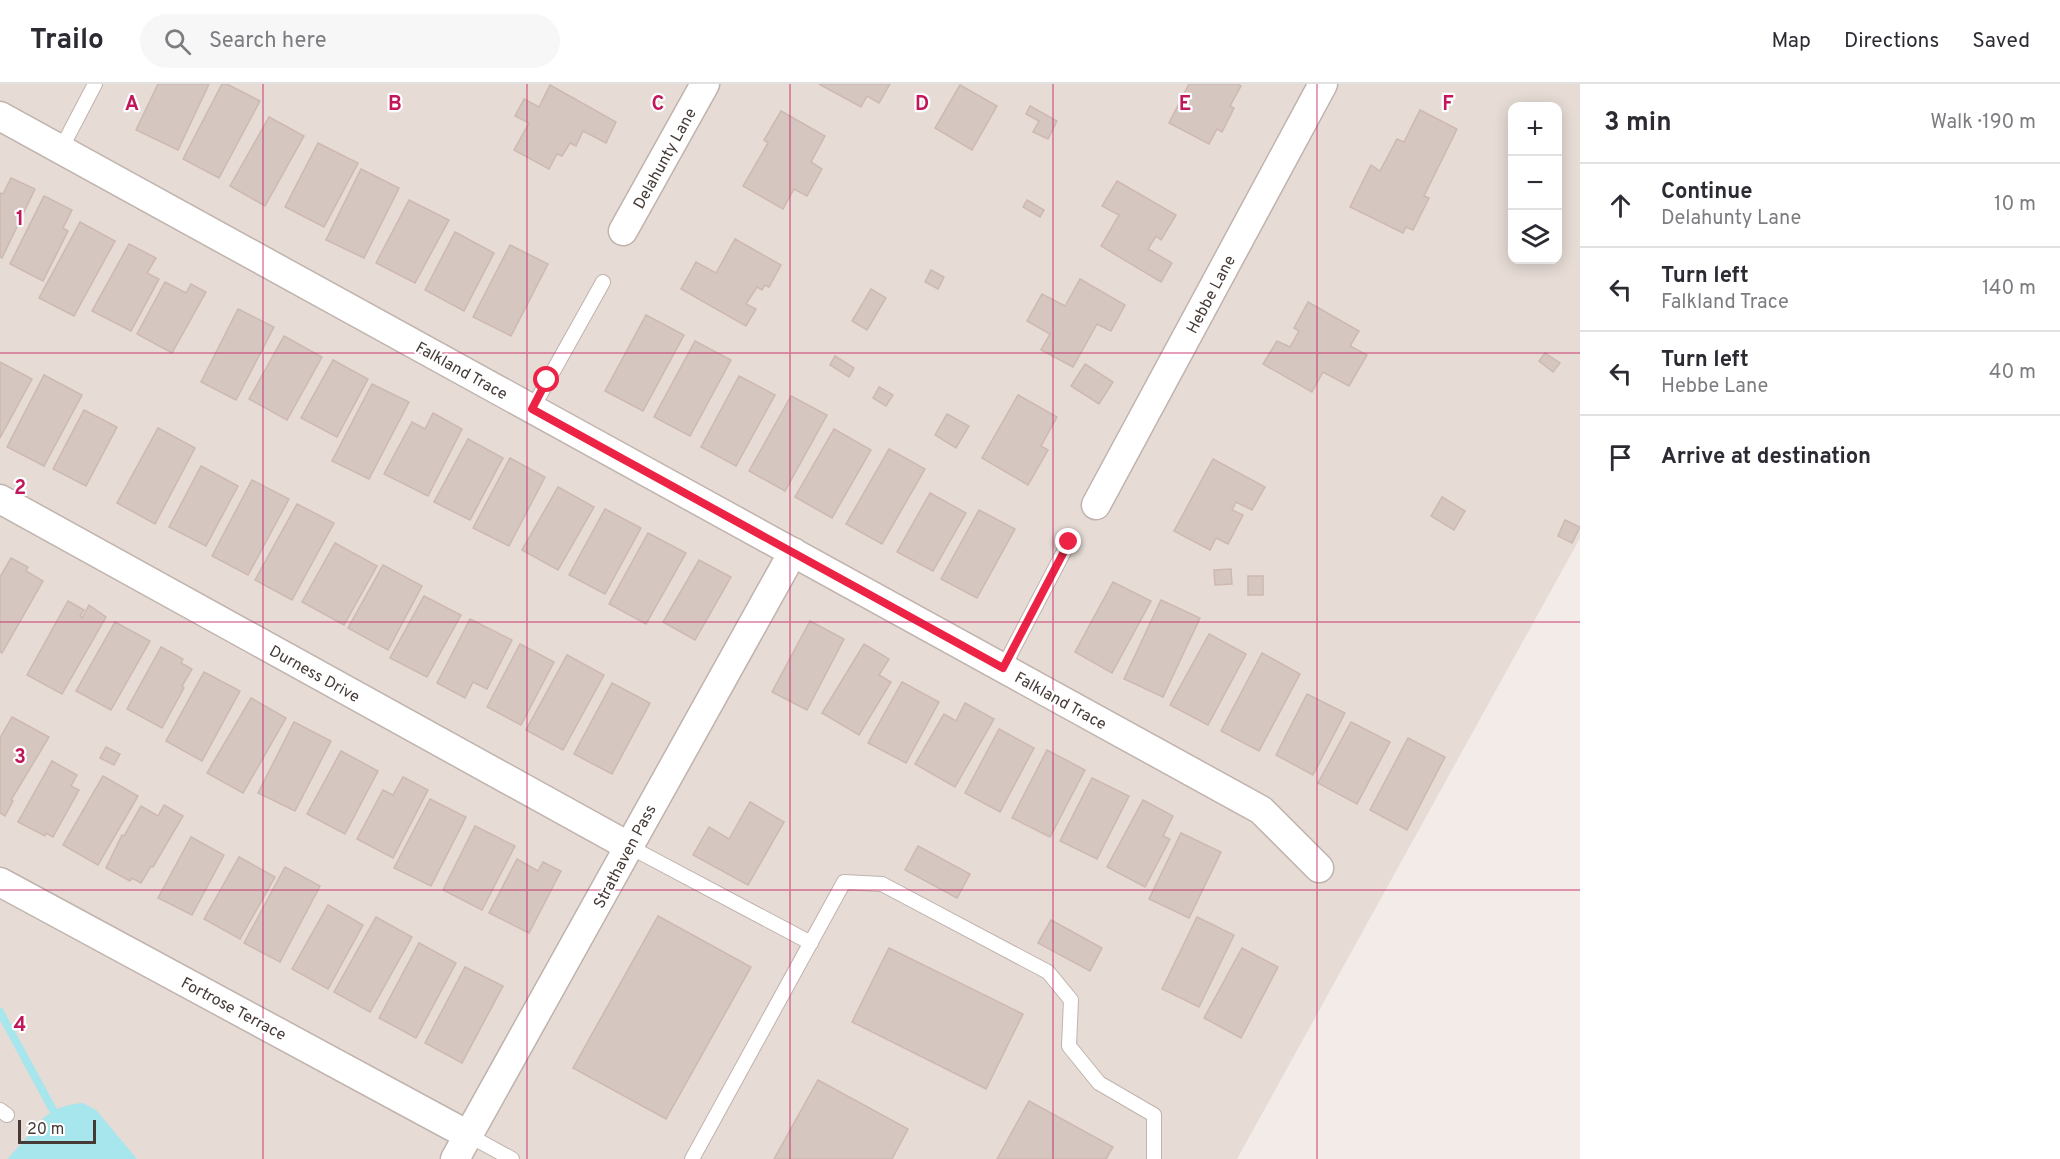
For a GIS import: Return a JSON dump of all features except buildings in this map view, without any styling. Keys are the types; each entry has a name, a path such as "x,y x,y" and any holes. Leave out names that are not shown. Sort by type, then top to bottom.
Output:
{"street":[{"name":"Delahunty Lane","path":"623,231 705,84"},
{"name":"Hebbe Lane","path":"1096,505 1323,84"},
{"name":"Falkland Trace","path":"0,116 1261,810 1319,868"},
{"name":"Durness Drive","path":"0,499 630,847"},
{"name":"Strathaven Pass","path":"462,1147 793,552"},
{"name":"Fortrose Terrace","path":"0,882 462,1147"}],"lane":[{"path":"61,149 95,84"},
{"path":"532,409 603,282"},
{"path":"1003,668 1069,542"},
{"path":"630,847 811,943"},
{"path":"692,1159 844,882 882,884 1048,972 1071,1000 1069,1046 1099,1083 1154,1115 1154,1159"},
{"path":"462,1147 512,1159"}],"shaded area":[{"path":"0,84 1580,84 1580,538 1237,1159 0,1159"}],"water":[{"path":"83,1103 96,1110 137,1159 8,1159 50,1113 65,1106"}],"waterway":[{"path":"0,1012 53,1110"}],"route":[{"path":"547,380 532,409 1003,668 1069,542"}]}
